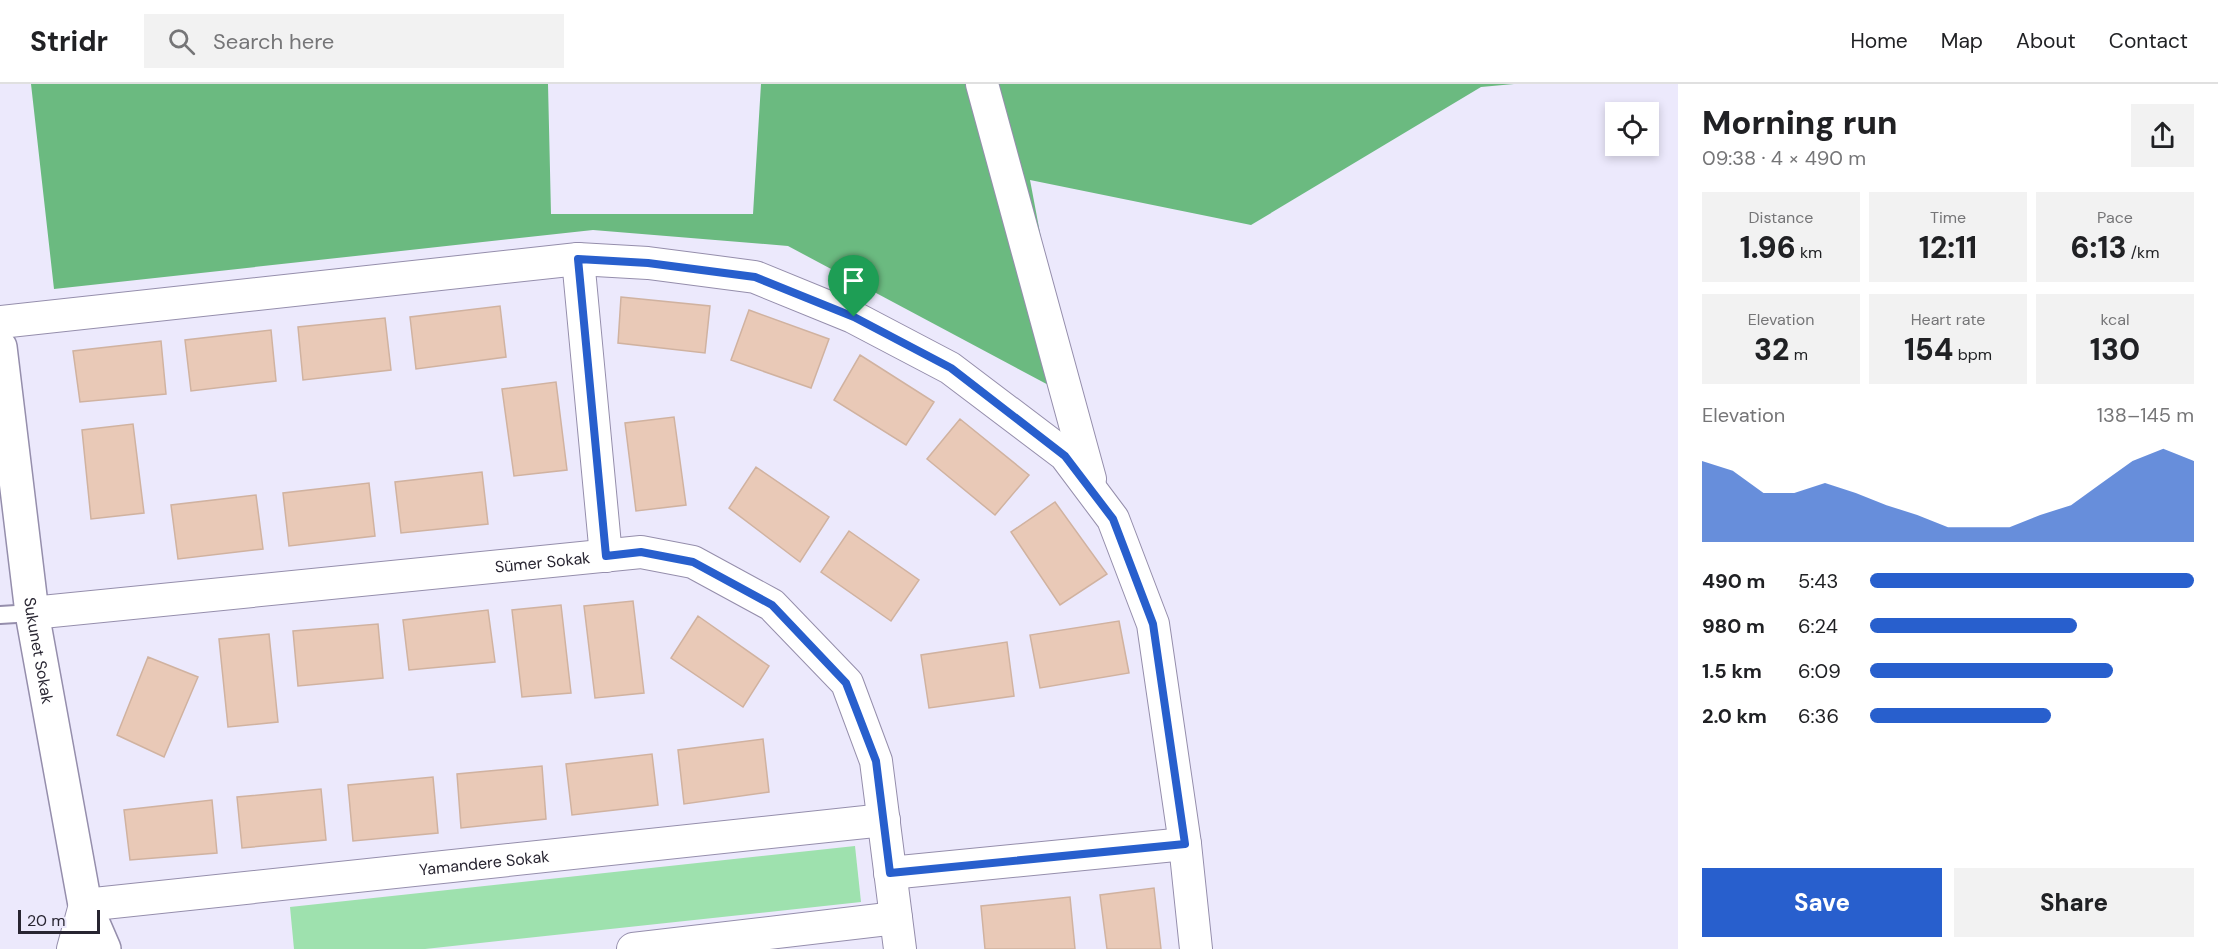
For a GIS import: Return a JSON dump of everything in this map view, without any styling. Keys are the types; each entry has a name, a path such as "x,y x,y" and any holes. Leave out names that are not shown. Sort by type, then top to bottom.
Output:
{"street":[{"path":"982,84 1094,493"},
{"path":"578,259 606,556"},
{"path":"0,322 578,259 648,263 755,277 854,317 951,368 1065,456 1113,519 1153,624 1185,844 1196,949"},
{"name":"Sukunet Sokak","path":"0,347 16,614 85,905 104,949"},
{"name":"Sümer Sokak","path":"16,614 641,552 693,562 772,605 846,683 876,761 900,949"},
{"name":"Yamandere Sokak","path":"85,905 884,820"},
{"path":"890,873 1185,844"},
{"path":"73,949 85,905"},
{"path":"633,949 896,918"}],"green space":[{"path":"31,84 548,84 551,214 753,214 761,84 1514,84 1481,87 1251,225 1030,180 1071,397 788,246 593,230 54,289"},
{"path":"855,846 861,902 425,949 294,949 290,907"}],"building":[{"path":"621,297 710,306 705,353 618,343"},
{"path":"500,306 506,357 416,369 410,317"},
{"path":"749,310 829,339 811,388 731,360"},
{"path":"385,318 391,370 303,380 298,327"},
{"path":"271,330 276,381 191,391 185,340"},
{"path":"161,341 166,394 80,402 73,351"},
{"path":"860,355 934,402 906,445 834,400"},
{"path":"556,382 567,470 514,476 502,389"},
{"path":"674,417 686,505 636,511 625,423"},
{"path":"960,419 1029,475 995,515 927,459"},
{"path":"133,424 144,513 91,519 82,430"},
{"path":"756,467 829,517 800,562 729,508"},
{"path":"482,472 488,524 401,533 395,482"},
{"path":"369,483 375,536 289,546 283,493"},
{"path":"256,495 263,549 178,559 171,505"},
{"path":"1055,502 1107,574 1060,605 1011,532"},
{"path":"849,531 919,580 891,621 821,572"},
{"path":"633,601 644,693 595,698 584,606"},
{"path":"561,605 571,693 522,697 512,610"},
{"path":"488,610 495,662 409,670 403,620"},
{"path":"698,616 769,666 743,707 671,658"},
{"path":"1119,621 1129,673 1040,688 1030,635"},
{"path":"378,624 383,678 298,686 293,631"},
{"path":"269,634 278,722 228,727 219,639"},
{"path":"1007,642 1014,696 929,708 921,655"},
{"path":"148,657 198,677 164,757 117,735"},
{"path":"763,739 769,792 684,804 678,750"},
{"path":"652,754 658,805 572,815 566,764"},
{"path":"542,766 546,819 461,828 457,774"},
{"path":"433,777 438,833 353,841 348,785"},
{"path":"321,789 326,840 242,848 237,797"},
{"path":"212,800 217,853 130,860 124,810"},
{"path":"1154,888 1161,949 1107,949 1100,895"},
{"path":"1070,897 1075,949 985,949 981,906"}],"route":[{"path":"578,259 648,263 755,277 854,317 951,368 1065,456 1113,519 1153,624 1185,844 890,873 876,761 846,683 772,605 693,562 641,552 606,556 578,259"}]}
